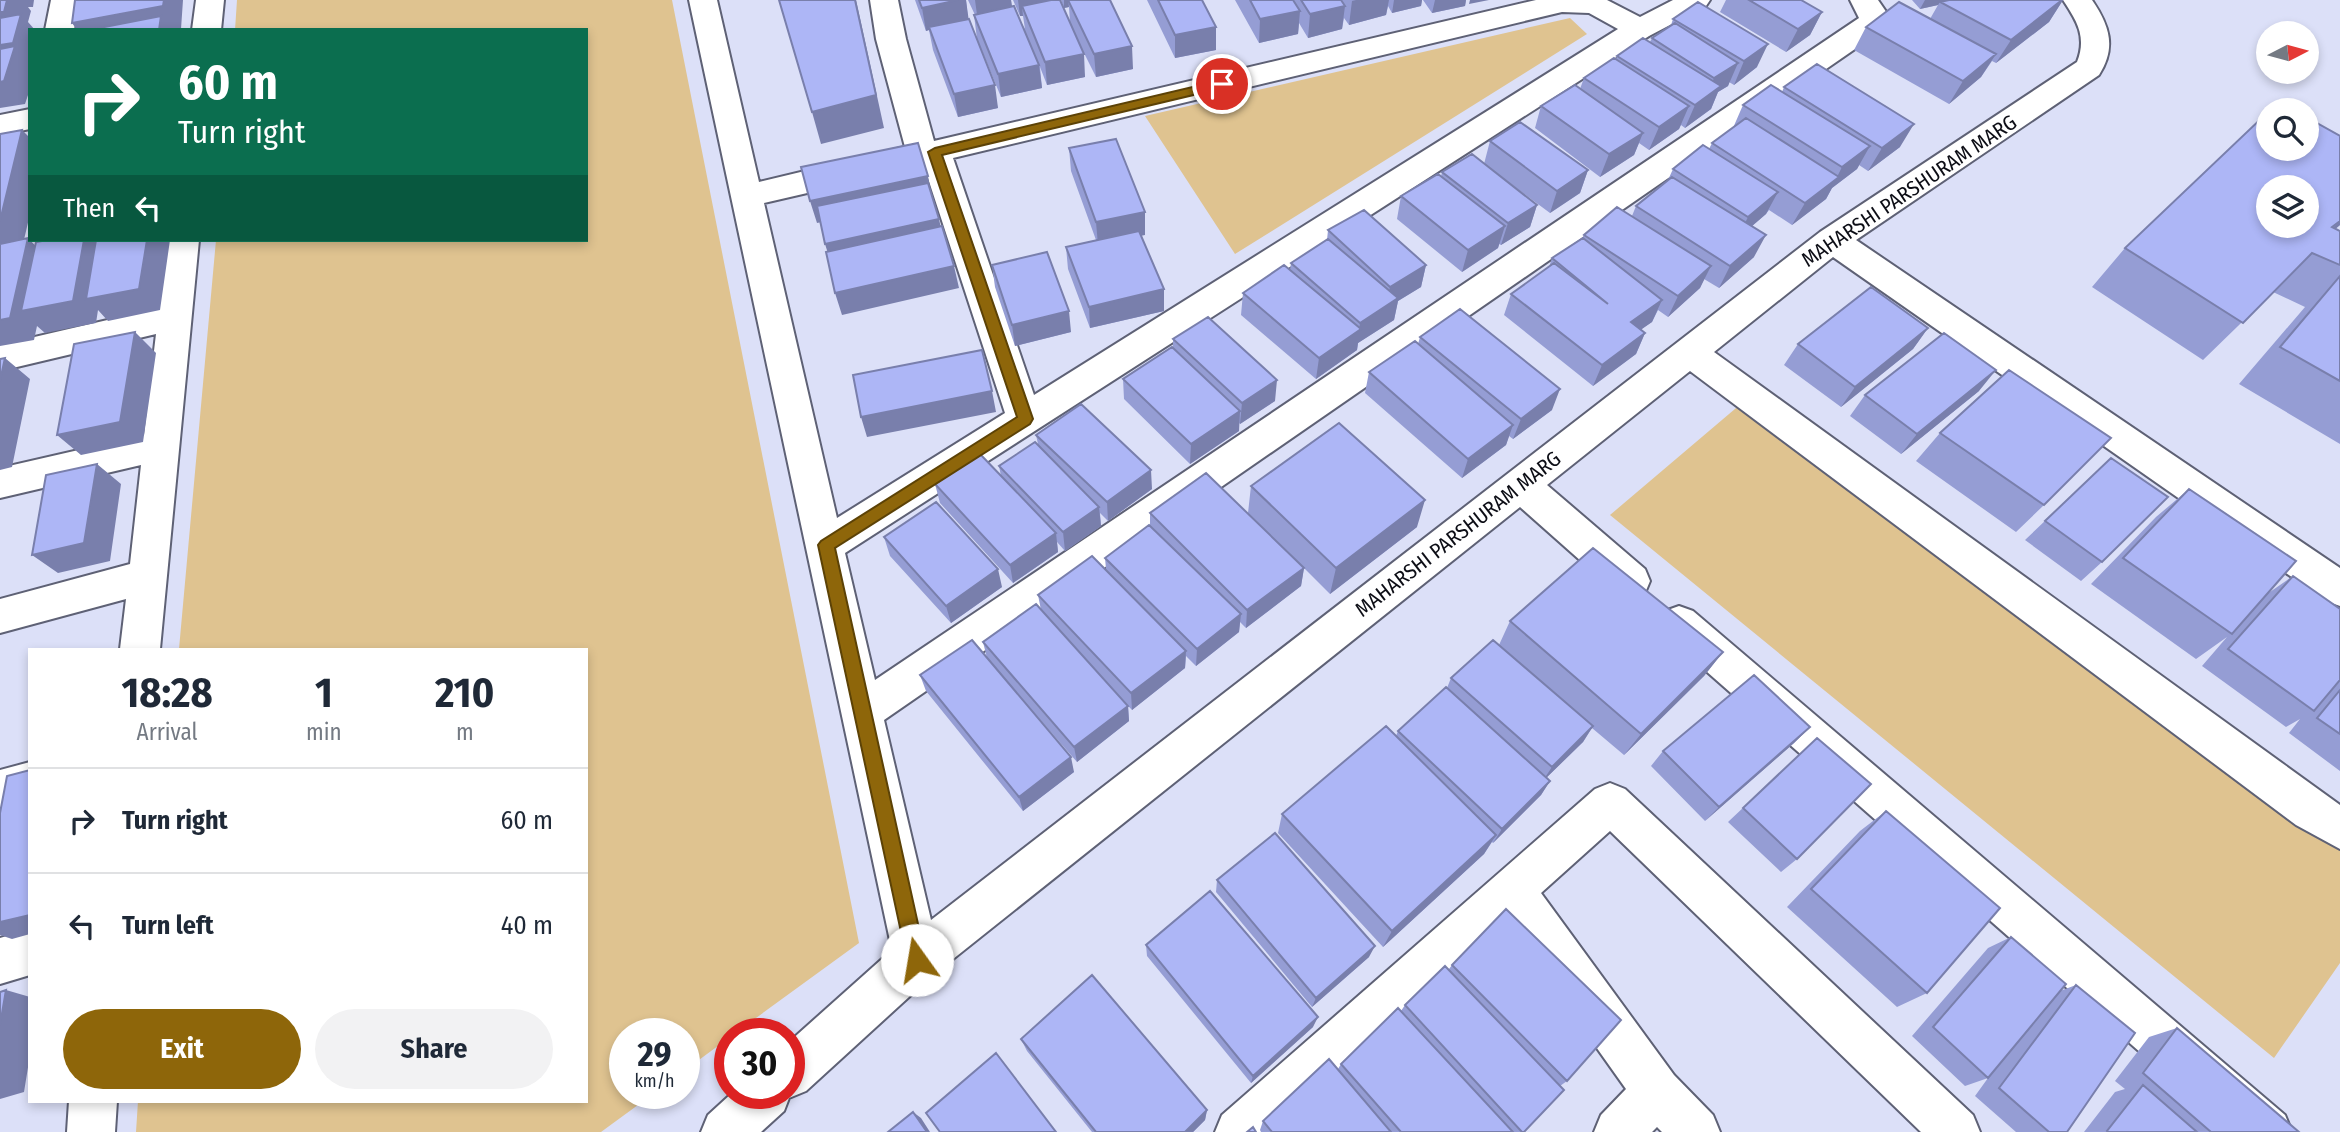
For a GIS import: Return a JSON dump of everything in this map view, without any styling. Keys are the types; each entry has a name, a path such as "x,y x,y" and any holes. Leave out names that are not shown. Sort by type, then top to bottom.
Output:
{"street":[{"path":"59,28 65,0"},
{"path":"206,28 209,0"},
{"path":"703,0 917,960"},
{"path":"884,0 891,39 929,153 1025,419"},
{"path":"826,545 1639,29 1696,0"},
{"path":"863,712 1871,24 1875,16 1864,0"},
{"name":"MAHARSHI PARSHURAM MARG","path":"805,1060 917,960 1832,240 2089,68 2097,52 2097,33 2077,0"},
{"path":"746,196 1562,3 1586,1 1604,8 1639,29"},
{"path":"0,125 28,119"},
{"path":"1832,240 2340,589"},
{"path":"140,648 183,242"},
{"path":"0,358 175,317"},
{"path":"1689,352 2300,803 2340,828"},
{"path":"0,483 161,446"},
{"path":"1521,485 2128,1038 2268,1132"},
{"path":"0,616 148,576"},
{"path":"0,790 28,783"},
{"path":"1239,1132 1610,803 1956,1132"},
{"path":"1512,890 1657,1091 1696,1132"},
{"path":"0,961 28,953"},
{"path":"1618,1132 1657,1091"},
{"path":"92,1132 93,1103"},
{"path":"725,1132 750,1109"}],"shaded area":[{"path":"237,0 672,0 859,943 756,1018 714,1018 714,1049 700,1059 700,1018 609,1018 609,1109 632,1109 601,1132 136,1132 138,1103 588,1103 588,648 179,648 216,242 588,242 588,28 235,28"},
{"path":"1570,18 1587,34 1235,254 1145,116"},
{"path":"1762,386 2340,806 2340,963 2274,1058 1610,515"}],"building":[{"path":"0,0 7,0 4,12 0,12"},
{"path":"75,0 164,0 163,6 72,23"},
{"path":"779,0 855,0 876,95 812,112"},
{"path":"919,0 958,0 922,8"},
{"path":"1060,0 1084,54 1045,62 1022,6"},
{"path":"1068,0 1110,0 1132,46 1094,54"},
{"path":"1158,0 1202,0 1216,27 1175,35"},
{"path":"1250,0 1293,0 1300,11 1260,19"},
{"path":"1301,0 1341,0 1345,6 1310,14"},
{"path":"1749,0 1801,0 1822,12 1798,29"},
{"path":"2062,0 2011,40 1940,2"},
{"path":"1698,2 1768,44 1744,61 1673,19"},
{"path":"1899,2 1996,54 1963,81 1866,27"},
{"path":"1014,6 1039,65 998,74 974,15"},
{"path":"21,14 13,43 0,45 0,18"},
{"path":"161,16 159,28 99,28"},
{"path":"969,19 995,85 954,94 929,27"},
{"path":"1675,23 1738,63 1714,78 1652,38"},
{"path":"1643,38 1721,86 1695,105 1617,56"},
{"path":"15,46 4,81 0,82 0,49"},
{"path":"1614,58 1689,106 1659,127 1584,78"},
{"path":"1817,64 1914,124 1882,148 1784,87"},
{"path":"1575,85 1643,133 1609,154 1541,106"},
{"path":"1771,85 1870,146 1842,167 1743,105"},
{"path":"1746,118 1839,177 1805,203 1712,143"},
{"path":"1520,122 1588,170 1557,191 1490,141"},
{"path":"2256,123 2256,161 2319,161 2319,124 2340,136 2340,221 2332,227 2340,231 2340,265 2312,253 2243,323 2125,248"},
{"path":"22,130 0,221 0,134"},
{"path":"1116,139 1145,212 1096,222 1069,148"},
{"path":"918,143 928,176 810,201 801,167"},
{"path":"1703,145 1778,192 1748,217 1673,169"},
{"path":"1472,154 1537,205 1508,223 1442,172"},
{"path":"1438,174 1505,226 1468,250 1401,196"},
{"path":"1672,177 1766,235 1730,266 1636,206"},
{"path":"928,183 939,219 825,244 817,206"},
{"path":"1617,207 1711,266 1678,296 1584,235"},
{"path":"1364,210 1426,265 1390,287 1328,230"},
{"path":"942,226 954,266 835,293 826,252"},
{"path":"1139,231 1164,289 1089,307 1066,247"},
{"path":"28,238 10,318 0,320 0,244"},
{"path":"1583,238 1662,300 1631,322 1645,333 1602,365 1511,294 1554,263 1608,304 1552,258"},
{"path":"1328,239 1398,298 1360,323 1291,263"},
{"path":"36,242 84,242 73,301 21,311"},
{"path":"96,242 147,242 139,289 86,299"},
{"path":"1047,252 1069,311 1012,325 992,265"},
{"path":"1284,265 1361,329 1319,358 1243,293"},
{"path":"2340,276 2340,381 2280,347"},
{"path":"1871,287 1928,328 1855,387 1798,344"},
{"path":"1460,309 1560,389 1521,419 1420,337"},
{"path":"1208,317 1277,380 1242,403 1173,339"},
{"path":"135,332 120,422 57,435 74,344"},
{"path":"1944,333 1996,370 1917,434 1865,395"},
{"path":"1415,341 1513,425 1468,459 1369,372"},
{"path":"1172,347 1240,411 1191,444 1123,379"},
{"path":"982,350 992,391 861,417 853,375"},
{"path":"5,358 0,381 0,359"},
{"path":"2009,370 2111,438 2044,505 1940,433"},
{"path":"1081,404 1151,470 1107,502 1036,435"},
{"path":"1339,423 1425,500 1336,568 1251,486"},
{"path":"1035,442 1099,507 1063,532 999,466"},
{"path":"980,454 1056,533 1010,565 935,484"},
{"path":"2111,458 2168,497 2102,562 2045,521"},
{"path":"97,464 84,543 32,555 46,475"},
{"path":"1206,473 1304,568 1247,610 1150,513"},
{"path":"2189,489 2296,561 2232,634 2123,558"},
{"path":"936,502 998,569 946,606 884,537"},
{"path":"1149,525 1241,614 1197,649 1105,558"},
{"path":"1593,548 1723,652 1641,734 1510,621"},
{"path":"1092,556 1186,651 1131,693 1038,595"},
{"path":"2293,576 2340,609 2340,680 2314,711 2228,649"},
{"path":"1036,604 1128,706 1074,747 983,642"},
{"path":"972,640 1071,757 1019,797 920,675"},
{"path":"1493,640 1593,726 1552,767 1451,678"},
{"path":"1754,675 1810,727 1719,807 1663,751"},
{"path":"1446,687 1550,781 1502,829 1398,731"},
{"path":"2340,690 2340,734 2317,718"},
{"path":"1386,726 1496,835 1392,931 1282,814"},
{"path":"1817,738 1871,784 1797,859 1743,808"},
{"path":"28,771 28,915 0,922 0,813 7,776"},
{"path":"1886,811 2000,908 1927,993 1811,889"},
{"path":"1275,833 1375,946 1316,998 1217,880"},
{"path":"1210,891 1318,1017 1253,1076 1146,945"},
{"path":"1506,909 1621,1020 1567,1081 1452,965"},
{"path":"2011,937 2066,984 1988,1078 1933,1027"},
{"path":"1445,966 1564,1090 1524,1132 1405,1005"},
{"path":"1092,975 1207,1110 1185,1132 1096,1132 1021,1039"},
{"path":"2076,985 2135,1033 2067,1132 2049,1132 1999,1088"},
{"path":"6,990 0,1025 0,992"},
{"path":"1398,1008 1513,1132 1401,1132 1341,1064"},
{"path":"2177,1028 2299,1132 2211,1132 2143,1073"},
{"path":"996,1053 1056,1132 940,1132 926,1113"},
{"path":"1329,1059 1391,1132 1272,1132 1263,1121"},
{"path":"2143,1085 2197,1132 2108,1132"},
{"path":"913,1112 927,1132 888,1132"}],"route":[{"path":"917,960 826,545 1025,419 935,152 1222,84"}]}
